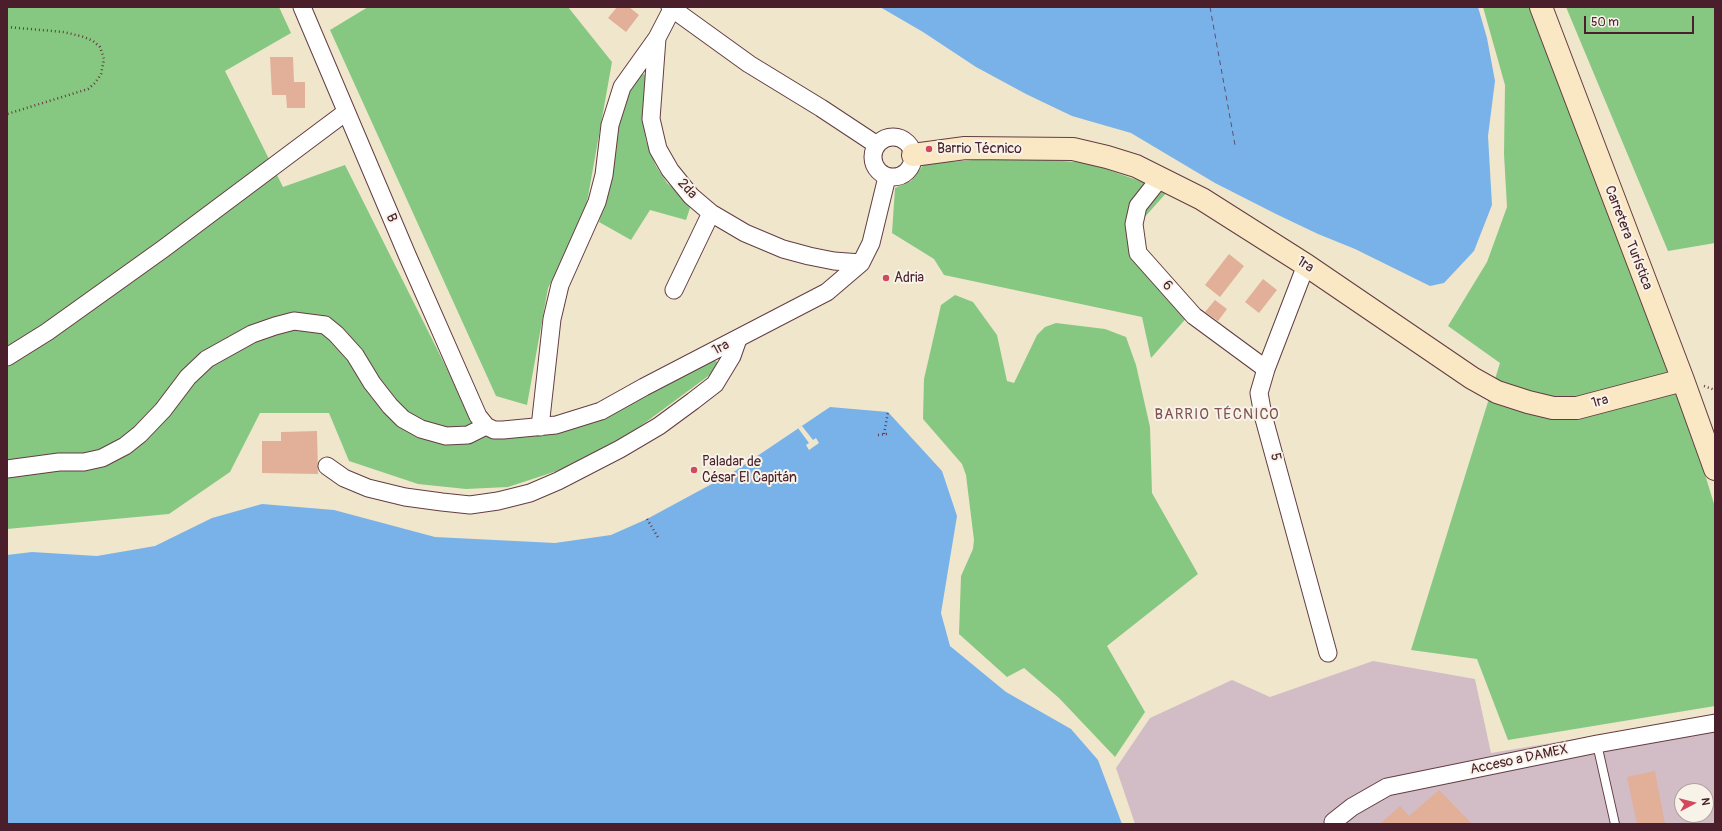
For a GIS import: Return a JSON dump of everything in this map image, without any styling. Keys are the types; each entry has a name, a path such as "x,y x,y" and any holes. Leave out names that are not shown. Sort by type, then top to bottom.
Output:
{"street":[{"name":"B","path":"302,7 478,416 486,426"},
{"name":"Carretera Turística","path":"1541,7 1683,380 1715,469"},
{"path":"671,8 749,64 822,108 877,145"},
{"name":"2da","path":"671,8 657,38 651,119 658,149 670,170 691,196 711,214 746,233 783,249 834,261 861,263"},
{"path":"540,427 552,319 560,285 597,202 604,175 610,125 622,88 657,38"},
{"path":"7,357 47,332 163,249 346,112"},
{"path":"890,137 898,138 908,144 913,155 913,163 909,170 903,176 895,178 887,177 880,173 875,167 873,160 873,152 877,145 890,137"},
{"name":"1ra","path":"913,155 965,148 1073,149 1129,164 1161,178 1202,199 1306,265 1472,378 1497,392 1528,402 1553,408 1578,408 1683,380"},
{"name":"1ra","path":"486,426 494,430 540,427 556,425 601,412 644,387 827,292 861,263 872,243 887,177"},
{"name":"6","path":"1161,178 1138,206 1134,224 1138,253 1194,316 1266,369"},
{"path":"674,290 711,214"},
{"name":"5","path":"1306,265 1266,369 1259,393 1263,415 1328,653"},
{"path":"7,470 59,462 84,462 102,458 125,446 140,434 162,410 188,377 207,359 252,334 294,321 325,325 336,334 355,355 372,383 390,406 403,419 421,429 446,436 468,435 486,426"},
{"path":"326,466 344,478 368,488 405,497 442,502 470,505 498,501 530,493 558,481 620,449 659,426 716,384 732,356 738,339"},
{"name":"Acceso a DAMEX","path":"1333,822 1352,807 1387,787 1597,744 1715,723"}],"lane":[{"path":"1597,744 1615,824"}],"path":[{"path":"7,27 64,32 84,38 93,41 100,47 104,59 101,74 95,83 88,89 7,114"},
{"path":"878,435 885,434 888,412"},
{"path":"647,519 659,539"}],"shaded area":[{"path":"1373,661 1475,679 1491,753 1715,716 1715,824 1135,824 1116,768 1150,718 1232,680 1270,697"}],"green space":[{"path":"7,7 279,7 291,33 225,71 283,187 345,165 468,411 523,435 712,359 719,363 715,371 642,425 606,447 563,469 508,487 466,489 418,484 349,461 329,413 260,413 230,472 169,514 7,529"},
{"path":"368,7 568,7 612,62 584,219 548,288 527,405 496,396 330,30"},
{"path":"1483,7 1532,7 1685,410 1715,507 1715,706 1508,740 1477,659 1411,650 1500,363 1448,326 1487,262 1507,207 1504,154 1505,85"},
{"path":"1566,7 1715,7 1715,243 1668,251"},
{"path":"643,74 649,76 649,87 642,114 646,141 656,166 667,183 680,194 690,208 686,220 650,210 631,240 599,222 608,193 618,130 625,103 637,76"},
{"path":"1010,157 1089,163 1168,191 1143,219 1131,257 1190,314 1151,358 1142,317 944,275 934,259 892,233 895,188 911,181 924,164"},
{"path":"955,295 973,302 997,335 1007,381 1014,383 1037,335 1045,327 1056,323 1105,329 1126,337 1136,365 1150,427 1152,493 1198,574 1107,646 1145,712 1115,757 1059,698 1024,668 1007,677 959,634 961,576 973,549 974,540 966,475 962,464 923,419 924,379 941,305"}],"water":[{"path":"880,7 1478,7 1487,38 1495,81 1488,136 1492,205 1474,251 1444,283 1430,286 1355,249 1318,234 1276,214 1215,183 1131,133 1072,116 1026,94 976,67 923,32"},
{"path":"830,407 888,412 942,471 957,516 941,613 950,646 1006,692 1071,729 1098,760 1122,824 7,824 7,555 32,552 97,556 155,546 212,518 262,504 334,510 435,537 555,543 611,535 647,519 732,473"}],"pier":[{"path":"802,426 813,440 816,438 819,443 809,450 806,445 809,443 798,428"}],"building":[{"path":"617,7 629,7 639,15 626,32 608,18"},
{"path":"270,57 293,57 294,82 305,82 305,108 287,108 286,95 272,95"},
{"path":"1229,254 1244,266 1220,297 1205,285"},
{"path":"1263,279 1277,290 1259,313 1245,302"},
{"path":"1215,300 1227,309 1218,321 1205,312"},
{"path":"317,431 318,474 262,473 262,441 281,441 281,432"},
{"path":"1655,771 1665,824 1637,824 1627,777"},
{"path":"1439,790 1472,824 1380,824 1400,806 1409,816"}],"ferry route":[{"path":"1210,7 1235,145"}],"place":[{"name":"Barrio Técnico","path":"929,149"},
{"name":"Adria","path":"886,278"},
{"name":"Paladar de César El Capitán","path":"694,470"}],"district":[{"name":"BARRIO TÉCNICO","path":"1217,415"}]}
